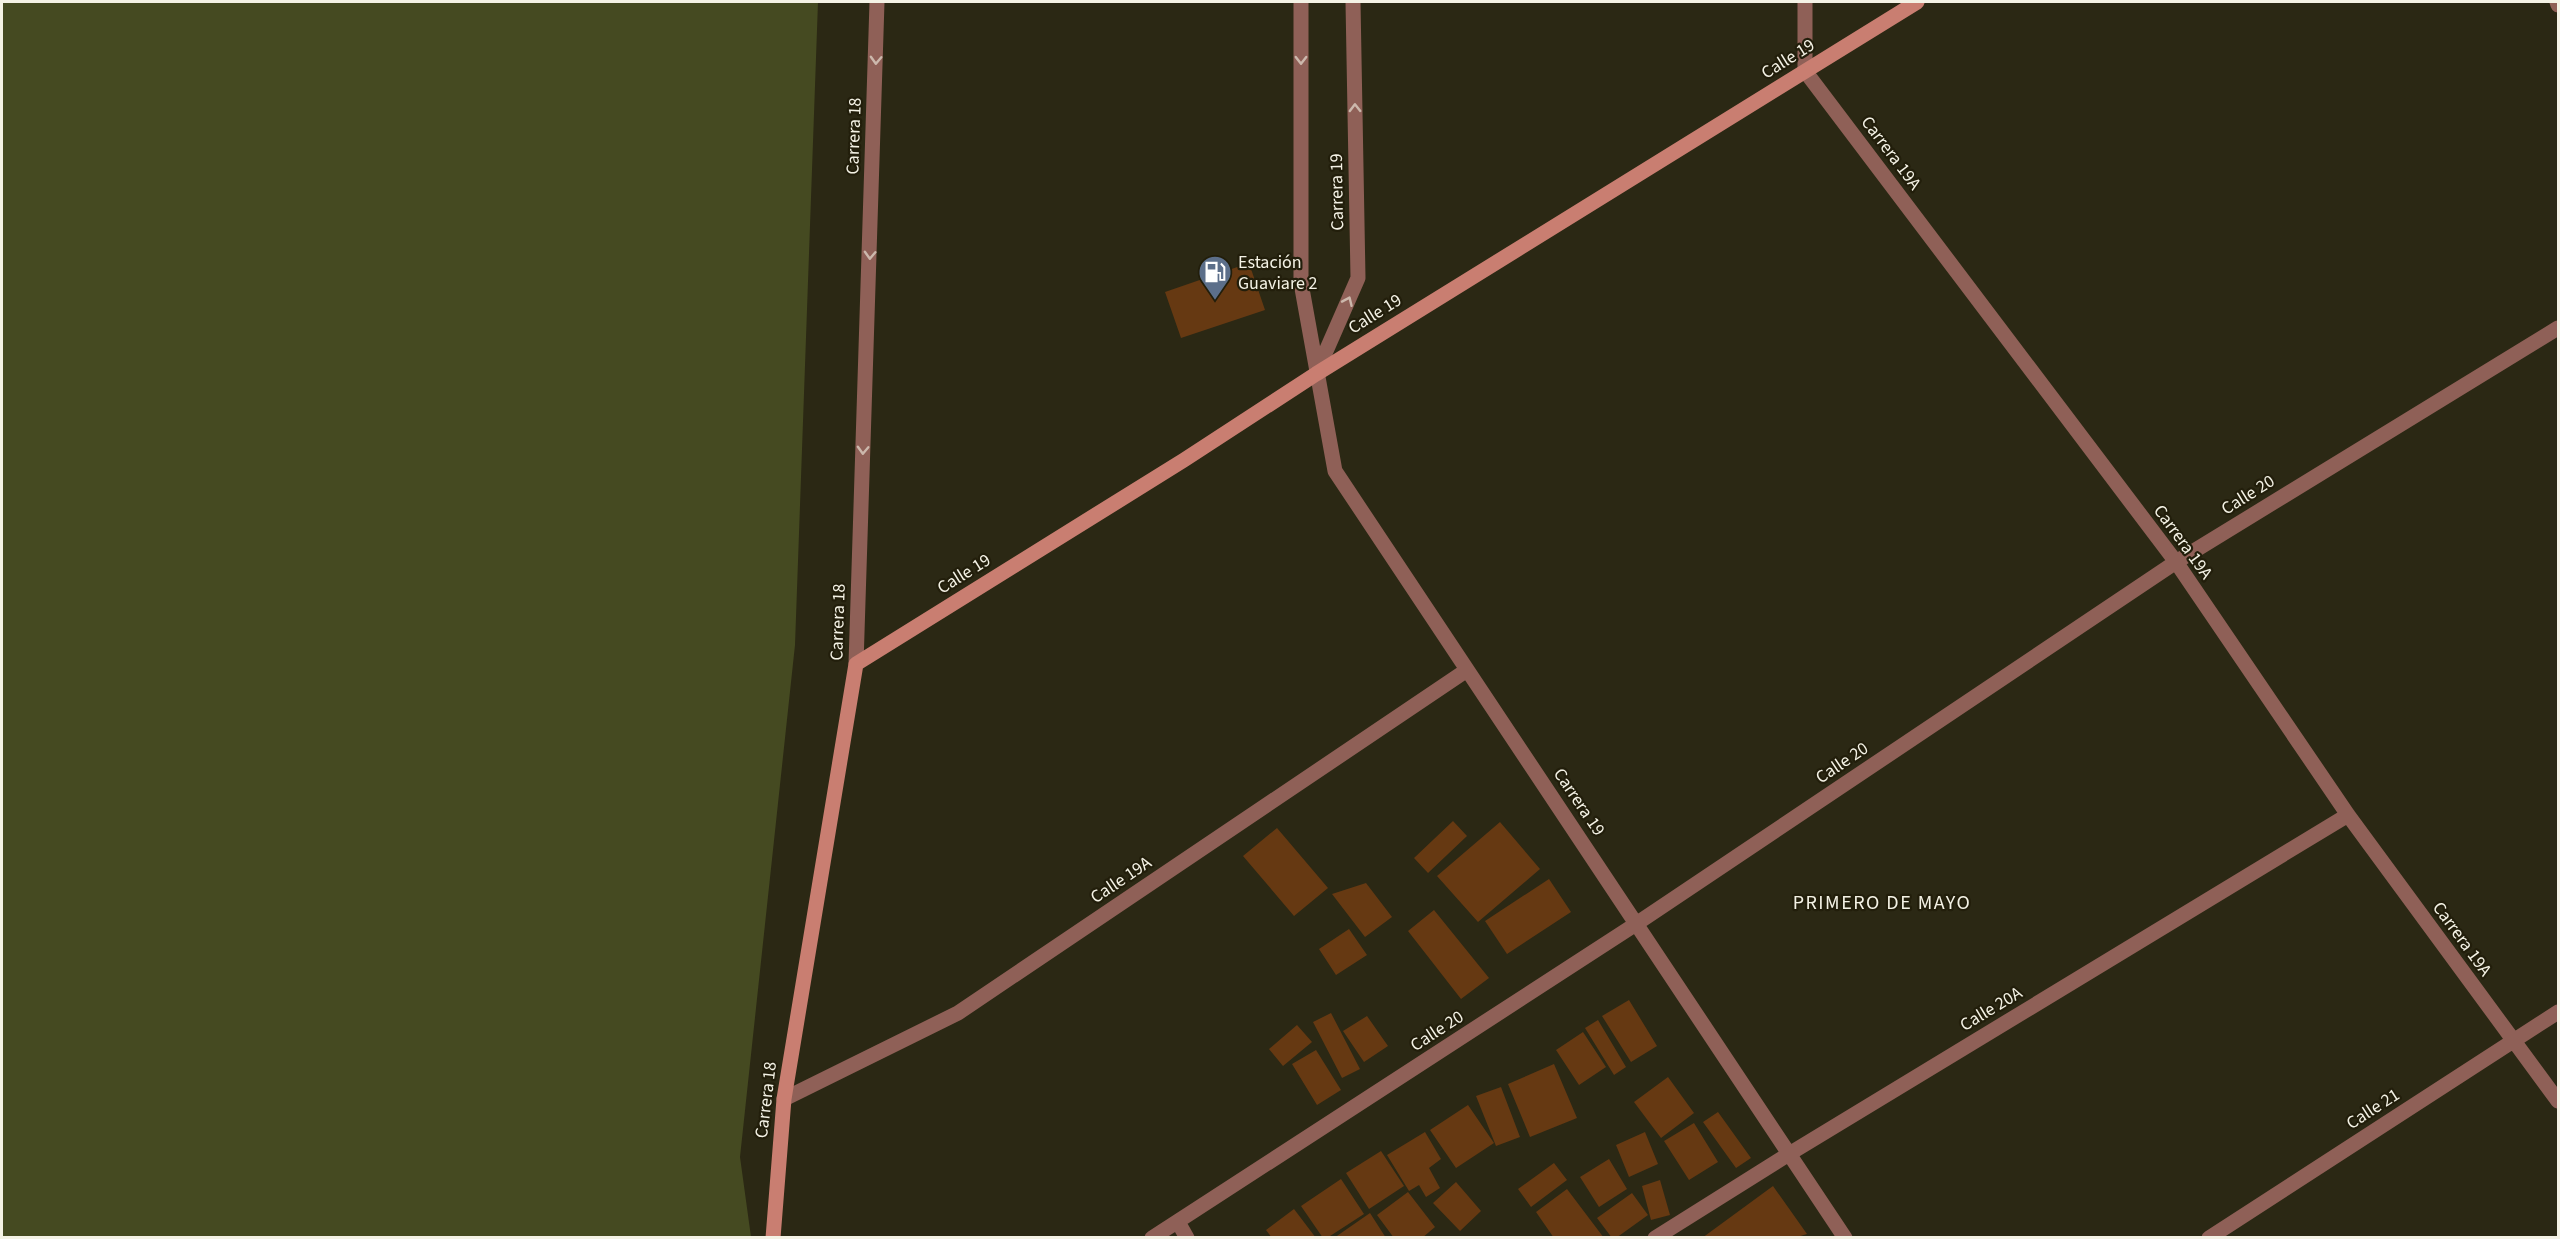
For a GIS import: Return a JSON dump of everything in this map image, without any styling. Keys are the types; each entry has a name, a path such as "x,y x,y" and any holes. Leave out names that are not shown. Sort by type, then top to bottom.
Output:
{"main road":[{"name":"Calle 19","path":"856,664 1184,460 1316,374 1917,2"},
{"name":"Carrera 18","path":"773,1238 784,1099 856,664"}],"street":[{"name":"Carrera 18","path":"856,664 877,2"},
{"name":"Carrera 19","path":"1301,2 1301,283 1335,471 1845,1238"},
{"name":"Carrera 19","path":"1316,374 1358,278 1353,2"},
{"path":"1805,2 1805,71"},
{"name":"Carrera 19A","path":"1805,71 2176,562 2348,815 2513,1042 2559,1101"},
{"name":"Calle 20","path":"1152,1238 1636,924 2176,562 2559,328"},
{"name":"Calle 19A","path":"784,1099 958,1013 1467,670"},
{"name":"Calle 20A","path":"1655,1238 1789,1154 2348,815"},
{"name":"Calle 21","path":"2209,1238 2559,1012"},
{"path":"1178,1222 1187,1238"}],"green space":[{"path":"2,2 818,2 795,645 740,1157 751,1237 2,1237"}],"building":[{"name":"Estación Guaviare 2","path":"1249,263 1265,310 1181,338 1165,292"},
{"path":"1453,821 1467,836 1428,873 1414,858"},
{"path":"1500,822 1540,869 1478,922 1437,876"},
{"path":"1277,828 1328,888 1294,916 1243,856"},
{"path":"1549,879 1571,912 1507,954 1485,921"},
{"path":"1366,883 1392,917 1365,937 1332,894"},
{"path":"1434,910 1489,978 1461,999 1408,931"},
{"path":"1349,929 1367,955 1336,975 1319,949"},
{"path":"1629,1000 1657,1046 1631,1062 1602,1016"},
{"path":"1331,1013 1360,1069 1342,1078 1313,1022"},
{"path":"1367,1016 1388,1046 1364,1062 1343,1031"},
{"path":"1598,1020 1626,1067 1614,1075 1585,1028"},
{"path":"1297,1025 1312,1042 1283,1066 1269,1049"},
{"path":"1583,1032 1606,1067 1579,1085 1556,1050"},
{"path":"1316,1050 1341,1090 1317,1105 1292,1064"},
{"path":"1554,1064 1577,1118 1530,1137 1508,1084"},
{"path":"1668,1077 1694,1113 1661,1138 1634,1102"},
{"path":"1501,1087 1520,1137 1496,1146 1476,1096"},
{"path":"1468,1105 1494,1143 1456,1168 1430,1130"},
{"path":"1718,1112 1751,1158 1736,1168 1703,1122"},
{"path":"1694,1123 1718,1162 1689,1180 1664,1141"},
{"path":"1425,1132 1441,1159 1429,1168 1440,1188 1426,1197 1419,1185 1409,1191 1387,1155"},
{"path":"1645,1132 1658,1164 1629,1177 1616,1145"},
{"path":"1381,1151 1404,1186 1369,1209 1346,1173"},
{"path":"1609,1159 1627,1189 1599,1207 1580,1177"},
{"path":"1554,1163 1567,1180 1531,1207 1518,1189"},
{"path":"1341,1179 1364,1214 1327,1238 1323,1238 1301,1206"},
{"path":"1660,1180 1670,1215 1651,1220 1642,1186"},
{"path":"1456,1182 1481,1211 1460,1231 1433,1203"},
{"path":"1773,1186 1807,1234 1794,1238 1702,1238"},
{"path":"1567,1189 1604,1238 1554,1238 1536,1212"},
{"path":"1408,1192 1435,1227 1422,1238 1394,1238 1377,1215"},
{"path":"1632,1193 1648,1215 1616,1238 1612,1238 1597,1218"},
{"path":"1294,1209 1316,1238 1272,1238 1266,1230"},
{"path":"1370,1213 1386,1238 1334,1238"}],"place":[{"name":"Estación Guaviare 2","path":"1215,301"}],"district":[{"name":"PRIMERO DE MAYO","path":"1882,903"}]}
